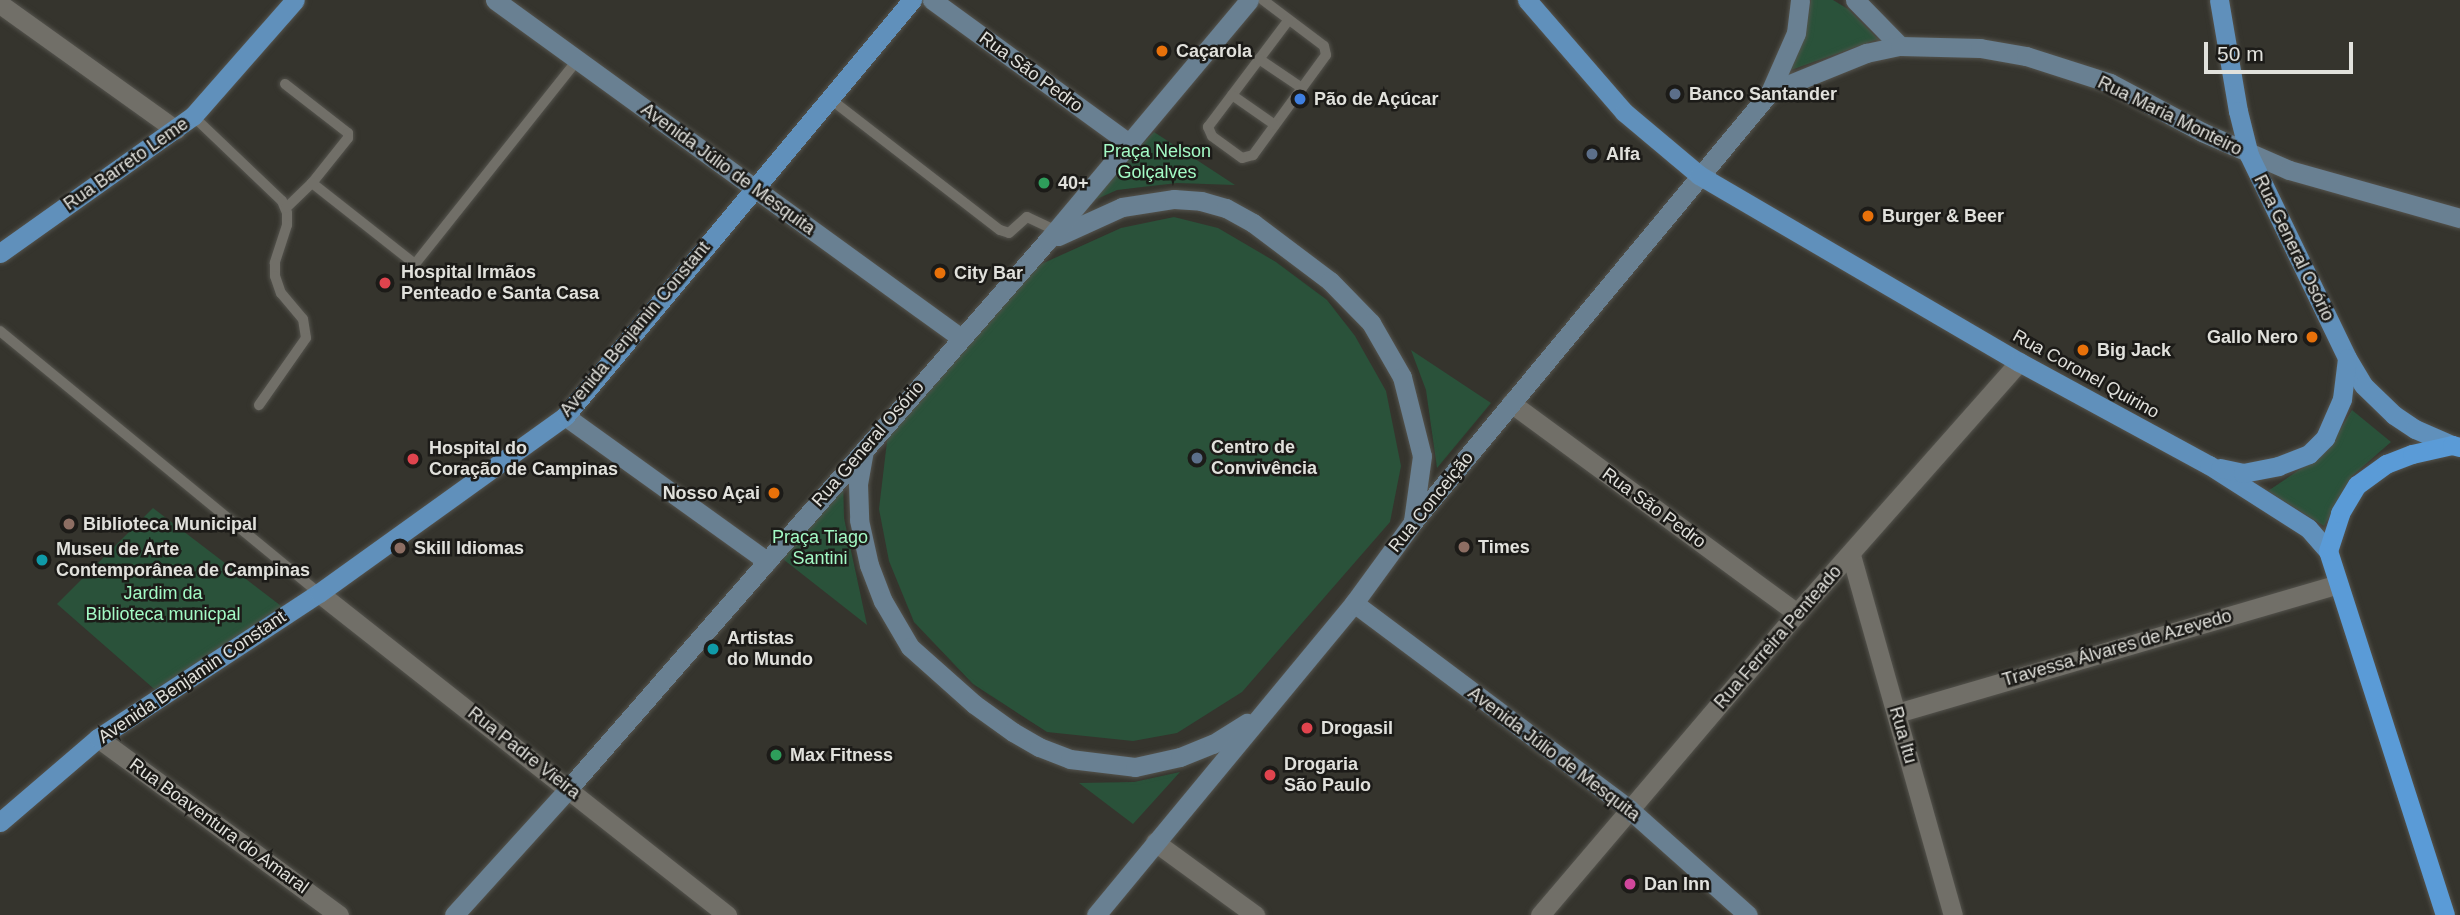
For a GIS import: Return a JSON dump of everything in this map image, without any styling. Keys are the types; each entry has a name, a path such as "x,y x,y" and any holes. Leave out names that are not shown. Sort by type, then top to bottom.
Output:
{"highway":[{"path":"2328,551 2340,513 2357,485 2386,464 2412,454 2456,446"},
{"name":"Rua Coronel Quirino","path":"2328,551 2445,915"}],"main road":[{"name":"Rua Barreto Leme","path":"0,253 193,116 295,0"},
{"name":"Avenida Júlio de Mesquita","path":"495,0 961,338"},
{"name":"Avenida Benjamin Constant","path":"0,822 98,738 319,593 565,416 753,187 912,0"},
{"name":"Rua São Pedro","path":"932,0 1129,143"},
{"name":"Rua General Osório","path":"454,915 569,788 1052,236 1249,0"},
{"name":"Rua Coronel Quirino","path":"1527,0 1624,111 1699,175 2020,362 2208,465 2308,528 2328,551"},
{"path":"1770,92 1796,33 1800,0"},
{"path":"1857,0 1899,46"},
{"name":"Rua General Osório","path":"2219,0 2238,111 2249,155 2347,358 2363,385 2394,415 2415,429 2456,446"},
{"name":"Rua Maria Monteiro","path":"1770,92 1866,54 1899,46 1980,48 2026,56 2110,83 2249,155 2289,170 2460,218"},
{"name":"Rua Conceição","path":"1096,915 1354,603 1413,522 1770,92"},
{"path":"1052,236 1122,207 1174,199 1201,201 1226,208 1284,244 1330,281 1371,323 1402,377 1422,456 1413,522"},
{"path":"2208,465 2243,473 2278,466 2309,454 2325,438 2342,399 2347,358"},
{"path":"565,416 767,561"},
{"path":"864,449 858,484 859,520 869,565 883,601 910,647 974,704 1013,732 1039,747 1070,759 1135,767 1163,762 1213,744 1262,715"},
{"name":"Avenida Júlio de Mesquita","path":"1354,603 1629,809 1748,915"}],"street":[{"path":"0,4 176,130"},
{"name":"Rua Ferreira Penteado","path":"1540,915 1797,613 2020,362"},
{"name":"Rua São Pedro","path":"1511,403 1797,613"},
{"name":"Rua Itu","path":"1851,555 1953,915"},
{"name":"Travessa Álvares de Azevedo","path":"1897,713 2338,584"},
{"name":"Rua Padre Vieira","path":"319,593 727,915"},
{"name":"Rua Boaventura do Amaral","path":"98,738 340,915"},
{"path":"1155,842 1255,915"}],"lane":[{"path":"1263,0 1326,50 1326,55 1253,155 1242,158 1209,132 1208,127 1288,21"},
{"path":"1259,59 1302,88"},
{"path":"312,183 415,264 578,60"},
{"path":"285,84 348,133 348,138 312,183 286,208"},
{"path":"1232,95 1275,125"},
{"path":"829,98 1005,233 1009,233 1027,216 1052,236"},
{"path":"193,116 286,208 287,225 275,263 275,276 281,293 303,318 306,338 259,405"},
{"path":"0,331 319,593"}],"green space":[{"path":"1811,0 1833,0 1848,9 1878,39 1791,70 1805,37"},
{"name":"Praça Nelson Golçalves","path":"1154,132 1235,185 1177,183 1117,190 1081,206"},
{"path":"1174,217 1218,228 1276,262 1327,300 1355,336 1386,391 1401,466 1390,522 1242,692 1177,733 1133,741 1047,732 973,684 914,622 889,561 879,509 888,433 1037,266 1121,228"},
{"path":"1411,350 1491,403 1437,468 1426,390"},
{"path":"2352,410 2391,442 2352,476 2324,526 2268,491 2327,451"},
{"name":"Praça Tiago Santini","path":"843,479 844,518 867,625 774,552"},
{"name":"Jardim da Biblioteca municpal","path":"153,508 289,612 161,695 57,604"},
{"path":"1180,772 1133,824 1079,783 1134,782"}],"place":[{"name":"Caçarola","path":"1162,51"},
{"name":"Banco Santander","path":"1675,94"},
{"name":"Pão de Açúcar","path":"1300,99"},
{"name":"Alfa","path":"1592,154"},
{"name":"40+","path":"1044,183"},
{"name":"Burger & Beer","path":"1868,216"},
{"name":"City Bar","path":"940,273"},
{"name":"Hospital Irmãos Penteado e Santa Casa","path":"385,283"},
{"name":"Gallo Nero","path":"2312,337"},
{"name":"Big Jack","path":"2083,350"},
{"name":"Centro de Convivência","path":"1197,458"},
{"name":"Hospital do Coração de Campinas","path":"413,459"},
{"name":"Nosso Açai","path":"774,493"},
{"name":"Biblioteca Municipal","path":"69,524"},
{"name":"Times","path":"1464,547"},
{"name":"Skill Idiomas","path":"400,548"},
{"name":"Museu de Arte Contemporânea de Campinas","path":"42,560"},
{"name":"Artistas do Mundo","path":"713,649"},
{"name":"Drogasil","path":"1307,728"},
{"name":"Max Fitness","path":"776,755"},
{"name":"Drogaria São Paulo","path":"1270,775"},
{"name":"Dan Inn","path":"1630,884"}]}
